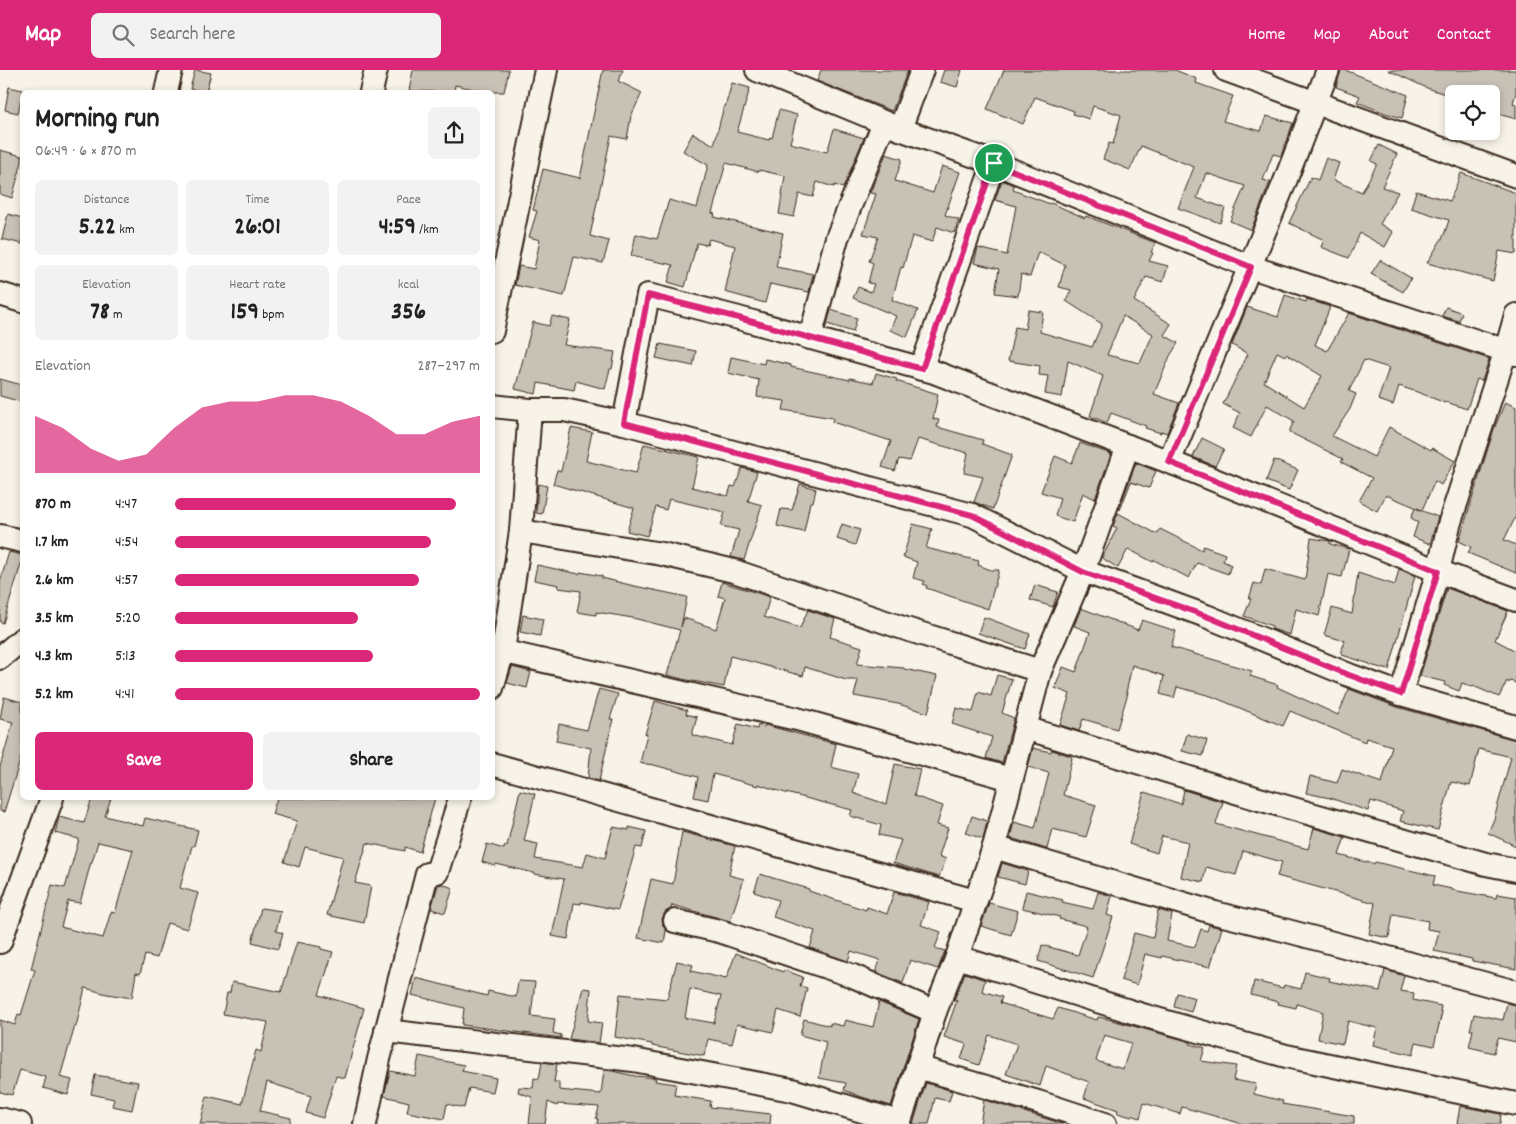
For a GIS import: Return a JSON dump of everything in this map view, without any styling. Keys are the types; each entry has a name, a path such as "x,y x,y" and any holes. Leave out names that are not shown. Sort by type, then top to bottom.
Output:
{"street":[{"path":"166,90 171,70"},
{"path":"371,90 376,70"},
{"path":"495,316 546,70"},
{"path":"757,70 892,126 994,163 1251,267 1511,352"},
{"path":"810,338 837,238 922,70"},
{"path":"1226,70 1516,176"},
{"path":"1169,462 1251,267 1328,70"},
{"path":"922,369 994,163"},
{"path":"0,294 20,301"},
{"path":"624,423 648,295 934,372 1169,462 1438,571 1516,600"},
{"path":"1401,694 1438,571 1449,524 1511,352 1516,315"},
{"path":"495,406 530,410 564,410 624,423 972,515 1083,572 1206,616 1349,675 1401,694 1516,727"},
{"path":"495,669 521,531 530,410"},
{"path":"386,1031 634,1060 792,1090 899,1123 935,1012 957,957 994,847 1040,671 1083,572 1128,446"},
{"path":"521,531 662,554 734,571 906,629 1040,671"},
{"path":"0,536 20,541"},
{"path":"0,658 20,641"},
{"path":"498,650 798,719 1011,779"},
{"path":"1025,728 1268,802 1486,864 1516,870"},
{"path":"495,765 975,901"},
{"path":"0,942 51,800"},
{"path":"365,1124 386,1031 427,874 437,872 459,800"},
{"path":"994,847 1215,913 1516,992"},
{"path":"675,921 719,931 853,976 935,1012"},
{"path":"957,957 1139,1014 1286,1056 1516,1104"},
{"path":"917,1067 1046,1104 1105,1124"},
{"path":"0,1119 20,1124"}],"building":[{"path":"195,70 211,73 207,90 190,89"},
{"path":"413,70 509,70 504,92 479,90 455,85 454,90 409,90"},
{"path":"603,70 623,70 618,81 642,93 631,116 627,139 611,136 590,236 609,241 603,263 574,257 564,296 515,285 519,266 534,269 540,240 529,237 537,211 533,210 543,169 580,178"},
{"path":"821,70 908,70 892,111 817,81"},
{"path":"944,70 962,70 957,87 940,82"},
{"path":"1004,70 1175,70 1197,79 1196,83 1233,96 1223,121 1261,131 1266,116 1293,123 1281,156 1273,154 1263,180 1270,182 1251,230 1230,221 1245,186 1206,173 1197,198 1225,208 1220,223 1178,208 1194,167 1141,146 1130,170 1103,159 1109,143 1113,144 1121,115 1093,106 1089,119 1073,114 1074,111 1035,97 1023,124 987,109"},
{"path":"1341,70 1408,95 1402,118 1357,102 1360,96 1336,87"},
{"path":"1388,70 1516,70 1516,93 1513,103 1516,104 1516,119 1500,115 1500,85 1445,85 1445,94"},
{"path":"732,83 750,88 737,132 769,140 770,137 772,138 779,110 797,115 790,143 827,152 834,129 864,138 843,188 817,182 813,197 799,194 794,217 779,214 785,176 759,170 759,172 726,163 712,213 715,214 714,217 783,233 776,267 813,274 809,292 770,284 765,303 725,292 735,246 709,239 707,245 697,243 685,287 668,282 673,265 631,256 636,234 657,239 669,200 697,208 708,165 683,151 693,133 714,145"},
{"path":"9,87 23,90 20,90 18,113 5,110"},
{"path":"1379,145 1397,154 1382,187 1398,192 1380,224 1393,232 1385,247 1360,233 1349,258 1321,247 1324,240 1289,223 1311,177 1318,180 1326,158 1339,163 1333,180 1362,192 1377,164 1371,161"},
{"path":"0,150 20,155 20,169 12,198 0,194"},
{"path":"886,154 902,159 895,181 933,193 942,166 960,172 945,215 959,220 954,233 937,227 932,242 912,236 903,268 901,267 892,300 918,310 907,337 890,330 896,316 853,298 858,287 871,292 874,284 868,283 873,263 869,261 878,237 863,234 876,194 870,193"},
{"path":"1461,173 1516,193 1516,254 1499,251 1493,281 1427,263 1444,235 1449,220 1411,208 1416,191 1450,201"},
{"path":"1002,180 1014,185 1013,190 1156,243 1149,261 1168,266 1163,282 1146,277 1134,301 1171,324 1164,335 1178,343 1170,356 1154,394 1179,403 1167,433 1145,428 1146,426 1111,413 1107,423 1090,416 1103,376 1068,361 1062,397 1045,394 1048,376 1039,375 1040,366 1008,361 1015,327 1025,329 1028,310 1043,312 1040,332 1092,347 1102,324 1066,301 1071,290 1059,287 1065,265 1038,252 1030,277 1021,274 1018,296 995,293 999,269 974,263 978,248 1007,255 1016,206 995,200","holes":["1123,316 1153,334 1140,363 1107,355"]},
{"path":"8,214 20,217 20,244 2,239"},
{"path":"1380,260 1411,278 1403,292 1371,274"},
{"path":"1285,295 1306,302 1307,299 1330,307 1315,345 1327,351 1349,313 1489,359 1482,381 1477,379 1467,409 1399,386 1393,405 1378,400 1389,368 1364,360 1349,391 1356,394 1350,409 1332,436 1374,457 1389,427 1455,461 1441,485 1435,481 1422,510 1386,495 1377,511 1359,501 1372,478 1341,462 1343,459 1289,432 1294,421 1267,405 1251,437 1233,428 1240,413 1223,404 1248,354 1232,345 1247,307 1278,317","holes":["1277,352 1285,356 1286,354 1322,376 1304,407 1264,382"]},
{"path":"1446,307 1462,313 1459,321 1442,316"},
{"path":"831,310 857,318 853,332 827,324"},
{"path":"552,316 570,320 564,345 615,352 612,369 610,369 605,389 576,381 574,390 538,383 536,394 515,389 533,322 549,326"},
{"path":"660,344 696,351 693,366 656,358"},
{"path":"731,357 764,364 765,359 791,365 791,367 873,383 876,373 938,394 933,419 939,420 937,427 983,440 982,444 1012,455 993,509 974,502 983,477 964,473 968,453 918,439 910,461 899,459 895,471 882,467 891,441 832,422 833,418 783,410 785,401 757,397 759,380 728,373"},
{"path":"0,379 20,384 20,401 0,396"},
{"path":"1505,402 1516,407 1516,516 1504,540 1516,545 1516,573 1468,553 1471,547 1459,541 1494,429"},
{"path":"571,428 592,432 586,461 636,473 644,444 699,457 692,487 728,496 731,486 735,487 742,468 757,472 748,501 762,505 744,560 731,557 739,530 721,526 725,512 669,499 666,510 656,507 647,536 627,531 634,508 553,484 557,470 561,471"},
{"path":"1202,438 1224,449 1215,466 1193,457"},
{"path":"1080,443 1111,454 1095,499 1083,493 1073,522 1055,516 1060,498 1041,492 1055,456 1072,463"},
{"path":"1274,460 1298,470 1289,490 1266,481"},
{"path":"1136,463 1156,471 1149,488 1131,482 1120,510 1119,509"},
{"path":"538,484 547,486 542,514 536,513"},
{"path":"800,484 816,489 813,502 810,502 804,532 777,526 781,509 792,510"},
{"path":"1415,508 1438,517 1430,544 1413,537 1418,522 1411,518"},
{"path":"1118,513 1157,534 1160,529 1202,550 1203,546 1225,554 1223,561 1231,565 1228,574 1197,563 1189,578 1128,549 1118,568 1102,558 1117,528 1113,526"},
{"path":"842,524 860,530 855,545 837,539"},
{"path":"913,524 932,529 926,548 979,561 978,565 991,570 999,570 988,609 926,588 927,586 923,584 925,581 913,578 917,562 903,557"},
{"path":"1311,538 1330,541 1330,544 1349,549 1342,577 1328,574 1319,616 1296,609 1290,635 1244,616 1251,599 1249,599 1254,583 1261,585 1265,569 1305,580"},
{"path":"9,552 20,555 20,568 3,623 0,622 0,582"},
{"path":"537,565 579,574 580,572 602,576 602,578 630,585 687,597 681,627 684,618 716,629 725,598 718,596 722,582 770,597 764,617 800,628 808,610 835,619 830,637 862,647 857,664 904,668 937,676 928,713 898,704 854,696 858,680 846,680 805,667 803,676 730,656 724,687 667,675 680,630 633,618 596,612 596,615 577,612 581,591 558,588 559,585 534,580"},
{"path":"1399,569 1415,576 1389,670 1342,655 1345,641 1324,635 1332,608 1352,614 1358,573 1395,585"},
{"path":"1035,585 1058,592 1053,607 1030,600"},
{"path":"1447,588 1508,611 1495,640 1516,651 1516,683 1510,681 1509,683 1507,681 1499,697 1462,683 1459,691 1444,685 1445,682 1420,676"},
{"path":"1081,608 1138,630 1142,620 1176,631 1171,647 1252,671 1250,676 1278,685 1277,687 1338,715 1349,689 1397,707 1516,740 1516,846 1488,833 1494,819 1511,757 1479,749 1470,786 1451,782 1438,830 1400,821 1403,811 1371,801 1368,811 1330,798 1306,793 1310,776 1337,783 1342,769 1382,783 1392,746 1366,738 1365,742 1290,711 1283,726 1211,696 1177,687 1174,698 1160,694 1164,676 1132,665 1126,693 1128,693 1117,729 1083,719 1079,731 1060,725 1070,694 1055,688 1063,667 1076,672 1090,632 1074,626"},
{"path":"523,615 543,619 540,636 520,632"},
{"path":"984,617 1030,634 1025,649 978,633"},
{"path":"512,667 531,672 527,688 507,683"},
{"path":"997,675 1012,679 1002,713 1014,718 1002,763 986,758 992,737 952,724 956,708 973,712 978,692 991,696"},
{"path":"599,689 618,694 610,719 613,719 599,781 588,778 591,748 556,741 559,724 587,730"},
{"path":"4,697 20,701 20,760 4,812 0,811 0,767 13,722 0,719"},
{"path":"655,701 687,710 686,714 697,717 692,735 732,745 738,724 757,729 758,725 764,727 765,725 836,744 831,767 858,774 853,793 886,804 895,764 920,769 914,796 943,806 937,825 948,828 939,856 946,859 939,877 893,863 901,840 879,835 881,825 850,816 852,810 758,784 758,786 713,774 708,800 694,797 698,777 640,763 647,734 645,734"},
{"path":"1187,734 1207,740 1203,756 1182,751"},
{"path":"1033,748 1051,752 1052,750 1071,756 1063,795 1096,805 1086,837 1052,829 1047,849 1010,838 1014,822 1035,828 1049,773 1028,767"},
{"path":"520,790 535,794 524,841 538,844 535,859 583,867 587,853 605,858 613,827 629,830 629,827 646,831 642,848 636,847 618,910 581,902 581,904 574,903 568,939 552,936 564,879 482,862 487,844 504,849 507,846"},
{"path":"1184,790 1223,802 1216,824 1308,849 1314,828 1345,837 1339,855 1435,876 1433,885 1452,890 1496,898 1497,894 1516,897 1516,969 1472,961 1472,959 1434,951 1439,931 1427,929 1428,921 1393,914 1389,938 1369,934 1375,903 1277,876 1282,862 1243,851 1236,875 1206,867 1203,882 1181,877 1188,842 1162,836 1157,853 1129,844 1144,792 1181,804"},
{"path":"91,800 110,800 105,816 143,826 145,818 198,830 180,888 198,893 187,929 167,923 157,958 145,955 140,974 136,973 132,998 85,988 76,1027 60,1077 72,1080 68,1095 43,1088 46,1077 20,1070 12,1095 0,1092 0,1020 15,1025 18,1014 21,1015 35,970 31,969 52,885 65,888 79,839 55,833 59,817 84,823","holes":["98,842 133,850 115,913 111,912 103,938 61,927 68,901 80,903"]},
{"path":"276,800 434,800 420,852 405,847 405,851 367,843 355,883 371,886 364,923 327,915 343,857 305,847 299,867 284,862 297,821 272,814"},
{"path":"972,816 987,821 983,839 966,833"},
{"path":"682,832 735,846 729,875 744,879 730,921 672,905 671,909 665,912 662,919 666,931 664,943 638,938 651,879 673,884"},
{"path":"1002,863 1028,871 1025,884 998,877"},
{"path":"760,874 809,889 809,891 866,910 867,907 887,914 894,892 929,902 921,925 941,932 935,948 945,951 938,969 910,960 903,983 876,972 880,960 851,951 848,961 810,948 815,931 773,917 778,900 754,892"},
{"path":"442,884 453,888 445,913 431,909 438,885"},
{"path":"1026,891 1093,909 1098,892 1112,896 1107,915 1113,917 1093,978 1038,961 1042,945 1078,955 1087,927 1059,919 1060,917 1022,908"},
{"path":"989,903 1018,911 1011,935 981,926"},
{"path":"261,908 281,911 276,931 283,933 278,949 252,942"},
{"path":"1158,910 1172,914 1167,941 1195,947 1201,929 1207,931 1209,925 1222,928 1210,967 1145,954 1137,985 1121,980 1134,933 1153,938"},
{"path":"297,942 321,947 321,949 333,952 319,995 364,1008 345,1078 336,1076 323,1118 306,1113 311,1096 267,1082 260,1111 291,1118 290,1124 200,1124 207,1096 242,1104 256,1050 261,1052 268,1022 223,1014 227,993 230,993 232,982 281,992"},
{"path":"736,953 783,972 784,970 803,977 800,986 807,988 800,1017 778,1010 773,1032 737,1024 732,1044 708,1039 704,1056 615,1037 620,994 667,999 677,961 693,965 691,971 726,979","holes":["690,989 721,996 714,1023 685,1018"]},
{"path":"1385,970 1404,976 1400,991 1414,993 1413,1000 1441,1006 1440,1012 1442,1012 1434,1046 1416,1042 1413,1055 1373,1045 1377,1028 1348,1021 1343,1044 1318,1039 1323,1012 1297,1004 1296,1008 1278,1004 1279,1002 1251,995 1254,981 1283,988 1284,985 1301,989 1305,972 1330,978 1329,981 1380,991"},
{"path":"965,973 985,980 982,991 1002,997 1000,1003 1053,1019 1058,1008 1097,1020 1098,1017 1108,1019 1191,1042 1190,1044 1205,1048 1201,1061 1236,1066 1233,1080 1256,1084 1254,1094 1283,1101 1282,1104 1354,1116 1354,1124 1243,1124 1182,1107 1180,1114 1144,1103 1140,1118 1117,1113 1118,1110 1084,1098 1089,1082 1046,1066 1040,1086 1006,1074 1017,1044 989,1035 979,1065 961,1059 966,1044 944,1037 957,1000 954,1000","holes":["1104,1035 1131,1043 1123,1069 1096,1061"]},
{"path":"416,978 487,996 488,991 516,997 518,981 535,982 531,1016 555,1019 553,1033 561,1035 561,1038 462,1025 464,1008 412,995"},
{"path":"583,988 591,989 588,1021 602,1023 599,1043 569,1039"},
{"path":"1177,993 1195,998 1191,1012 1174,1007"},
{"path":"879,1002 919,1019 891,1106 844,1090 846,1083 819,1078 826,1042 800,1035 804,1019 830,1026 830,1023 843,1026 845,1020 873,1027"},
{"path":"1507,1003 1516,1005 1516,1042 1498,1038 1494,1053 1469,1047 1473,1030 1470,1030 1474,1014 1503,1020"},
{"path":"419,1056 464,1065 462,1071 496,1078 493,1092 469,1088 464,1108 447,1104 444,1119 407,1112 409,1102 384,1096 390,1071 415,1076"},
{"path":"542,1062 557,1064 554,1082 559,1082 559,1090 601,1094 604,1070 656,1078 655,1081 676,1084 674,1095 711,1101 710,1107 771,1114 770,1124 597,1124 598,1119 596,1119 599,1107 558,1104 557,1106 548,1102 545,1124 529,1124 532,1097 518,1092 519,1087 533,1088 534,1078 539,1079"},
{"path":"95,1075 138,1082 132,1110 112,1106 114,1099 91,1094"},
{"path":"926,1083 952,1091 949,1101 935,1098 929,1124 913,1124"},
{"path":"984,1100 1034,1115 1063,1124 980,1124"},
{"path":"1460,1106 1501,1114 1500,1124 1457,1124"}],"route":[{"path":"994,163 1251,267 1169,462 1438,571 1401,694 1349,675 1206,616 1083,572 972,515 624,423 648,295 922,369 994,163"}]}
